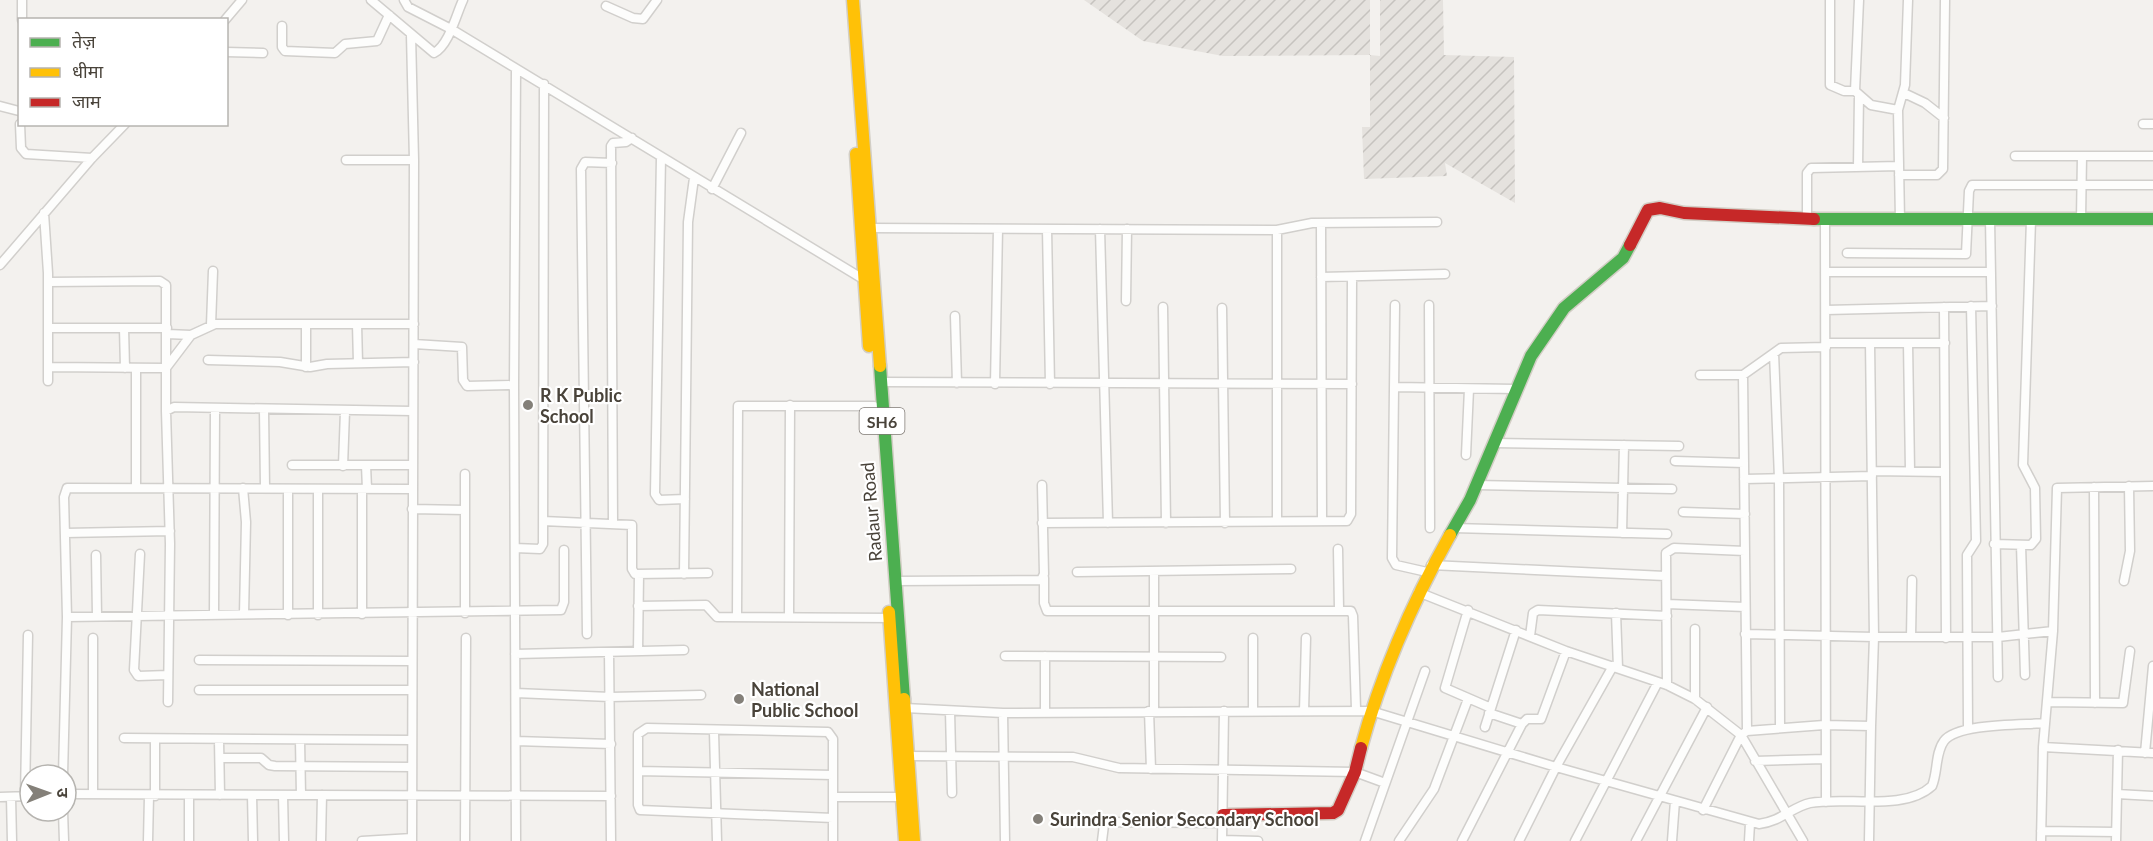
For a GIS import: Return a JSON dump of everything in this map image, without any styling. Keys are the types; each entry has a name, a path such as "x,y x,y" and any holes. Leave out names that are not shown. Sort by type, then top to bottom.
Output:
{"main road":[{"name":"Radaur Road","path":"845,0 863,279 894,618 905,708 914,841"},
{"name":"Radaur Road","path":"853,0 895,581 894,618 905,841"},
{"path":"1223,819 1333,813 1341,804 1355,772 1371,711 1418,592 1476,485 1531,356 1553,321 1572,300 1623,258 1648,210 1660,208 1684,213 1825,219 2153,219"}],"street":[{"path":"22,0 22,18"},
{"path":"227,18 242,0"},
{"path":"371,0 434,53 439,50 451,29 463,0"},
{"path":"404,0 408,7 451,29 544,84 661,158 863,279"},
{"path":"606,6 633,18 643,19 657,0"},
{"path":"1830,0 1830,85 1857,93 1871,105 1898,110"},
{"path":"1858,167 1859,0"},
{"path":"1900,220 1898,110 1904,93 1908,0"},
{"path":"1808,218 1808,170 1814,167 1858,167 1930,176 1941,173 1945,0"},
{"path":"282,26 282,47 285,51 335,53 345,44 375,42 389,15"},
{"path":"362,841 412,840 414,160 411,35"},
{"path":"228,52 263,52"},
{"path":"516,69 514,385 516,841"},
{"path":"515,548 543,548 544,84"},
{"path":"1904,93 1925,103 1944,118"},
{"path":"0,105 18,110"},
{"path":"2143,124 2153,124"},
{"path":"20,126 23,153 92,158"},
{"path":"0,264 92,158 123,126"},
{"path":"712,189 741,133"},
{"path":"613,524 613,143 626,142 632,138"},
{"path":"2015,156 2153,156"},
{"path":"2081,219 2082,156"},
{"path":"661,158 656,494 659,500 685,499"},
{"path":"346,160 414,160"},
{"path":"587,634 581,169 585,162 612,164"},
{"path":"684,574 688,222 694,178"},
{"path":"1847,253 1966,254 1969,191 1972,184 2153,185"},
{"path":"44,213 48,282 48,381"},
{"path":"1825,219 1827,477 1824,725 1826,802"},
{"path":"1990,219 1998,677"},
{"path":"1994,544 2031,545 2036,539 2035,488 2023,465 2031,220"},
{"path":"869,228 1277,230 1321,223 1437,222"},
{"path":"1321,223 1322,521"},
{"path":"995,384 998,229"},
{"path":"1047,229 1050,384"},
{"path":"1100,229 1108,523"},
{"path":"1126,301 1127,229"},
{"path":"1277,230 1277,521"},
{"path":"211,325 213,271"},
{"path":"1825,272 1991,272"},
{"path":"1321,277 1445,274"},
{"path":"1042,522 1347,521 1350,518 1352,277"},
{"path":"48,282 164,282 167,290 166,411 170,531 168,702"},
{"path":"1395,305 1396,387 1392,558 1396,566 1665,576"},
{"path":"1430,305 1432,388 1430,528"},
{"path":"1968,729 1967,555 1976,540 1971,306"},
{"path":"1826,310 1992,306"},
{"path":"1163,307 1166,523"},
{"path":"1944,307 1946,638"},
{"path":"1222,308 1225,523"},
{"path":"956,316 957,383"},
{"path":"306,324 306,367"},
{"path":"357,324 358,363"},
{"path":"166,368 191,335 211,325 414,324"},
{"path":"48,328 124,328 191,335"},
{"path":"124,328 125,368"},
{"path":"1700,375 1743,375 1781,348 1870,343 1944,343"},
{"path":"1869,841 1874,637 1870,343"},
{"path":"1908,343 1910,471"},
{"path":"414,344 462,347 466,386 514,385"},
{"path":"1774,353 1779,478 1780,728"},
{"path":"208,360 280,362 306,367 414,362"},
{"path":"48,367 166,368"},
{"path":"136,368 136,488"},
{"path":"1743,375 1746,607 1744,733 1755,761 1803,841"},
{"path":"880,382 1352,384"},
{"path":"1396,387 1515,389"},
{"path":"1466,455 1469,389"},
{"path":"789,617 790,405"},
{"path":"737,617 738,406 874,406"},
{"path":"166,411 174,407 412,411"},
{"path":"214,615 215,409"},
{"path":"264,410 265,488"},
{"path":"343,466 345,411"},
{"path":"1494,443 1679,446"},
{"path":"1622,533 1624,446"},
{"path":"1675,461 1744,463"},
{"path":"292,465 412,465"},
{"path":"362,614 366,465"},
{"path":"1744,479 1827,477 1910,471 1945,472"},
{"path":"465,474 465,613"},
{"path":"1042,485 1044,603 1047,611 1339,609 1351,611 1356,709"},
{"path":"1476,485 1672,489"},
{"path":"2124,581 2130,551 2129,486"},
{"path":"2041,841 2043,747 2053,631 2057,488 2153,486"},
{"path":"2094,487 2094,703"},
{"path":"63,763 67,617 64,497 67,488 413,489"},
{"path":"243,488 246,522 244,614"},
{"path":"288,489 288,615"},
{"path":"318,489 318,615"},
{"path":"412,509 465,510"},
{"path":"1683,512 1745,514"},
{"path":"543,521 633,526 632,569 635,574 708,573"},
{"path":"1454,528 1667,534"},
{"path":"65,533 170,531"},
{"path":"2021,545 2025,675"},
{"path":"1338,549 1339,609"},
{"path":"1575,841 1662,683 1667,616 1666,554 1670,549 1745,550"},
{"path":"67,617 465,613 563,608 564,550"},
{"path":"140,554 135,674 168,675"},
{"path":"96,555 97,616"},
{"path":"1077,572 1291,569"},
{"path":"1151,770 1155,657 1154,572"},
{"path":"638,651 639,574"},
{"path":"895,581 1035,581 1044,578"},
{"path":"1911,637 1912,580"},
{"path":"1418,592 1566,651 1662,683 1695,699 1744,733 1824,725 1871,726"},
{"path":"1666,604 1746,607"},
{"path":"638,606 706,605 715,616 894,618"},
{"path":"1468,610 1444,684 1448,690 1522,724"},
{"path":"1530,636 1533,613 1538,610 1667,616"},
{"path":"1519,841 1556,767 1615,667 1616,613"},
{"path":"1695,629 1695,699"},
{"path":"1485,726 1516,630"},
{"path":"1745,634 1968,638 2022,636 2053,631"},
{"path":"27,763 28,635"},
{"path":"93,638 93,794"},
{"path":"465,841 466,638"},
{"path":"1253,638 1253,711"},
{"path":"1304,711 1306,638"},
{"path":"515,654 684,650"},
{"path":"609,651 611,841"},
{"path":"1462,841 1522,724 1527,719 1541,719 1566,651"},
{"path":"2047,702 2124,702 2130,651"},
{"path":"1005,656 1221,657"},
{"path":"1045,656 1045,712"},
{"path":"199,660 412,661"},
{"path":"2043,747 2149,753 2153,666"},
{"path":"1365,841 1405,722 1425,671"},
{"path":"199,690 412,690"},
{"path":"516,693 610,696 701,695"},
{"path":"1399,841 1434,789 1468,699"},
{"path":"1636,841 1707,707"},
{"path":"905,708 1004,713 1356,709 1371,711 1703,810 1750,823 1766,824 1788,816 1807,804 1911,797 1926,791 1935,779 1944,740 1954,733 1968,729 2045,723"},
{"path":"950,711 952,793"},
{"path":"1224,711 1222,841 1258,841"},
{"path":"1004,713 1005,841"},
{"path":"833,818 640,810 638,734 642,730 828,732 833,739 833,775 833,796 833,818 833,841"},
{"path":"714,732 717,841"},
{"path":"1703,810 1744,733"},
{"path":"124,738 412,740"},
{"path":"148,841 155,739"},
{"path":"219,740 220,795"},
{"path":"300,740 301,795"},
{"path":"516,741 611,744"},
{"path":"2041,831 2116,836 2118,750"},
{"path":"908,756 1080,758 1110,767 1151,770 1355,772 1385,783"},
{"path":"220,758 261,758 271,766 412,767"},
{"path":"1755,761 1825,759"},
{"path":"638,771 833,775"},
{"path":"78,794 610,796"},
{"path":"2117,794 2153,796"},
{"path":"252,795 253,841"},
{"path":"283,795 284,841"},
{"path":"321,841 322,795"},
{"path":"189,796 189,841"},
{"path":"833,796 901,796"},
{"path":"0,797 18,797"},
{"path":"11,797 12,841"},
{"path":"1672,841 1675,801"},
{"path":"1102,841 1106,822 1223,819"},
{"path":"63,823 64,841"},
{"path":"1749,841 1750,823"}],"shaded area":[{"path":"1084,0 1370,0 1370,55 1223,56 1143,41"},
{"path":"1380,0 1443,0 1444,55 1514,57 1515,203 1445,163 1447,176 1364,179 1362,127 1370,127 1370,55 1380,56"}],"traffic: fast":[{"path":"1814,219 2153,219"},
{"path":"1450,535 1470,500 1531,356 1564,308 1623,258 1630,245"},
{"path":"880,366 904,699"}],"traffic: slow":[{"path":"853,0 880,366"},
{"path":"856,154 869,346"},
{"path":"1361,748 1378,693 1399,639 1450,535"},
{"path":"889,612 905,841"},
{"path":"904,699 914,841"}],"traffic: jam":[{"path":"1630,245 1648,210 1660,208 1684,213 1814,219"},
{"path":"1223,815 1333,813 1338,810 1355,772 1361,748"}],"place":[{"name":"R K Public School","path":"528,405"},
{"name":"National Public School","path":"739,699"},
{"name":"Surindra Senior Secondary School","path":"1038,819"}]}
